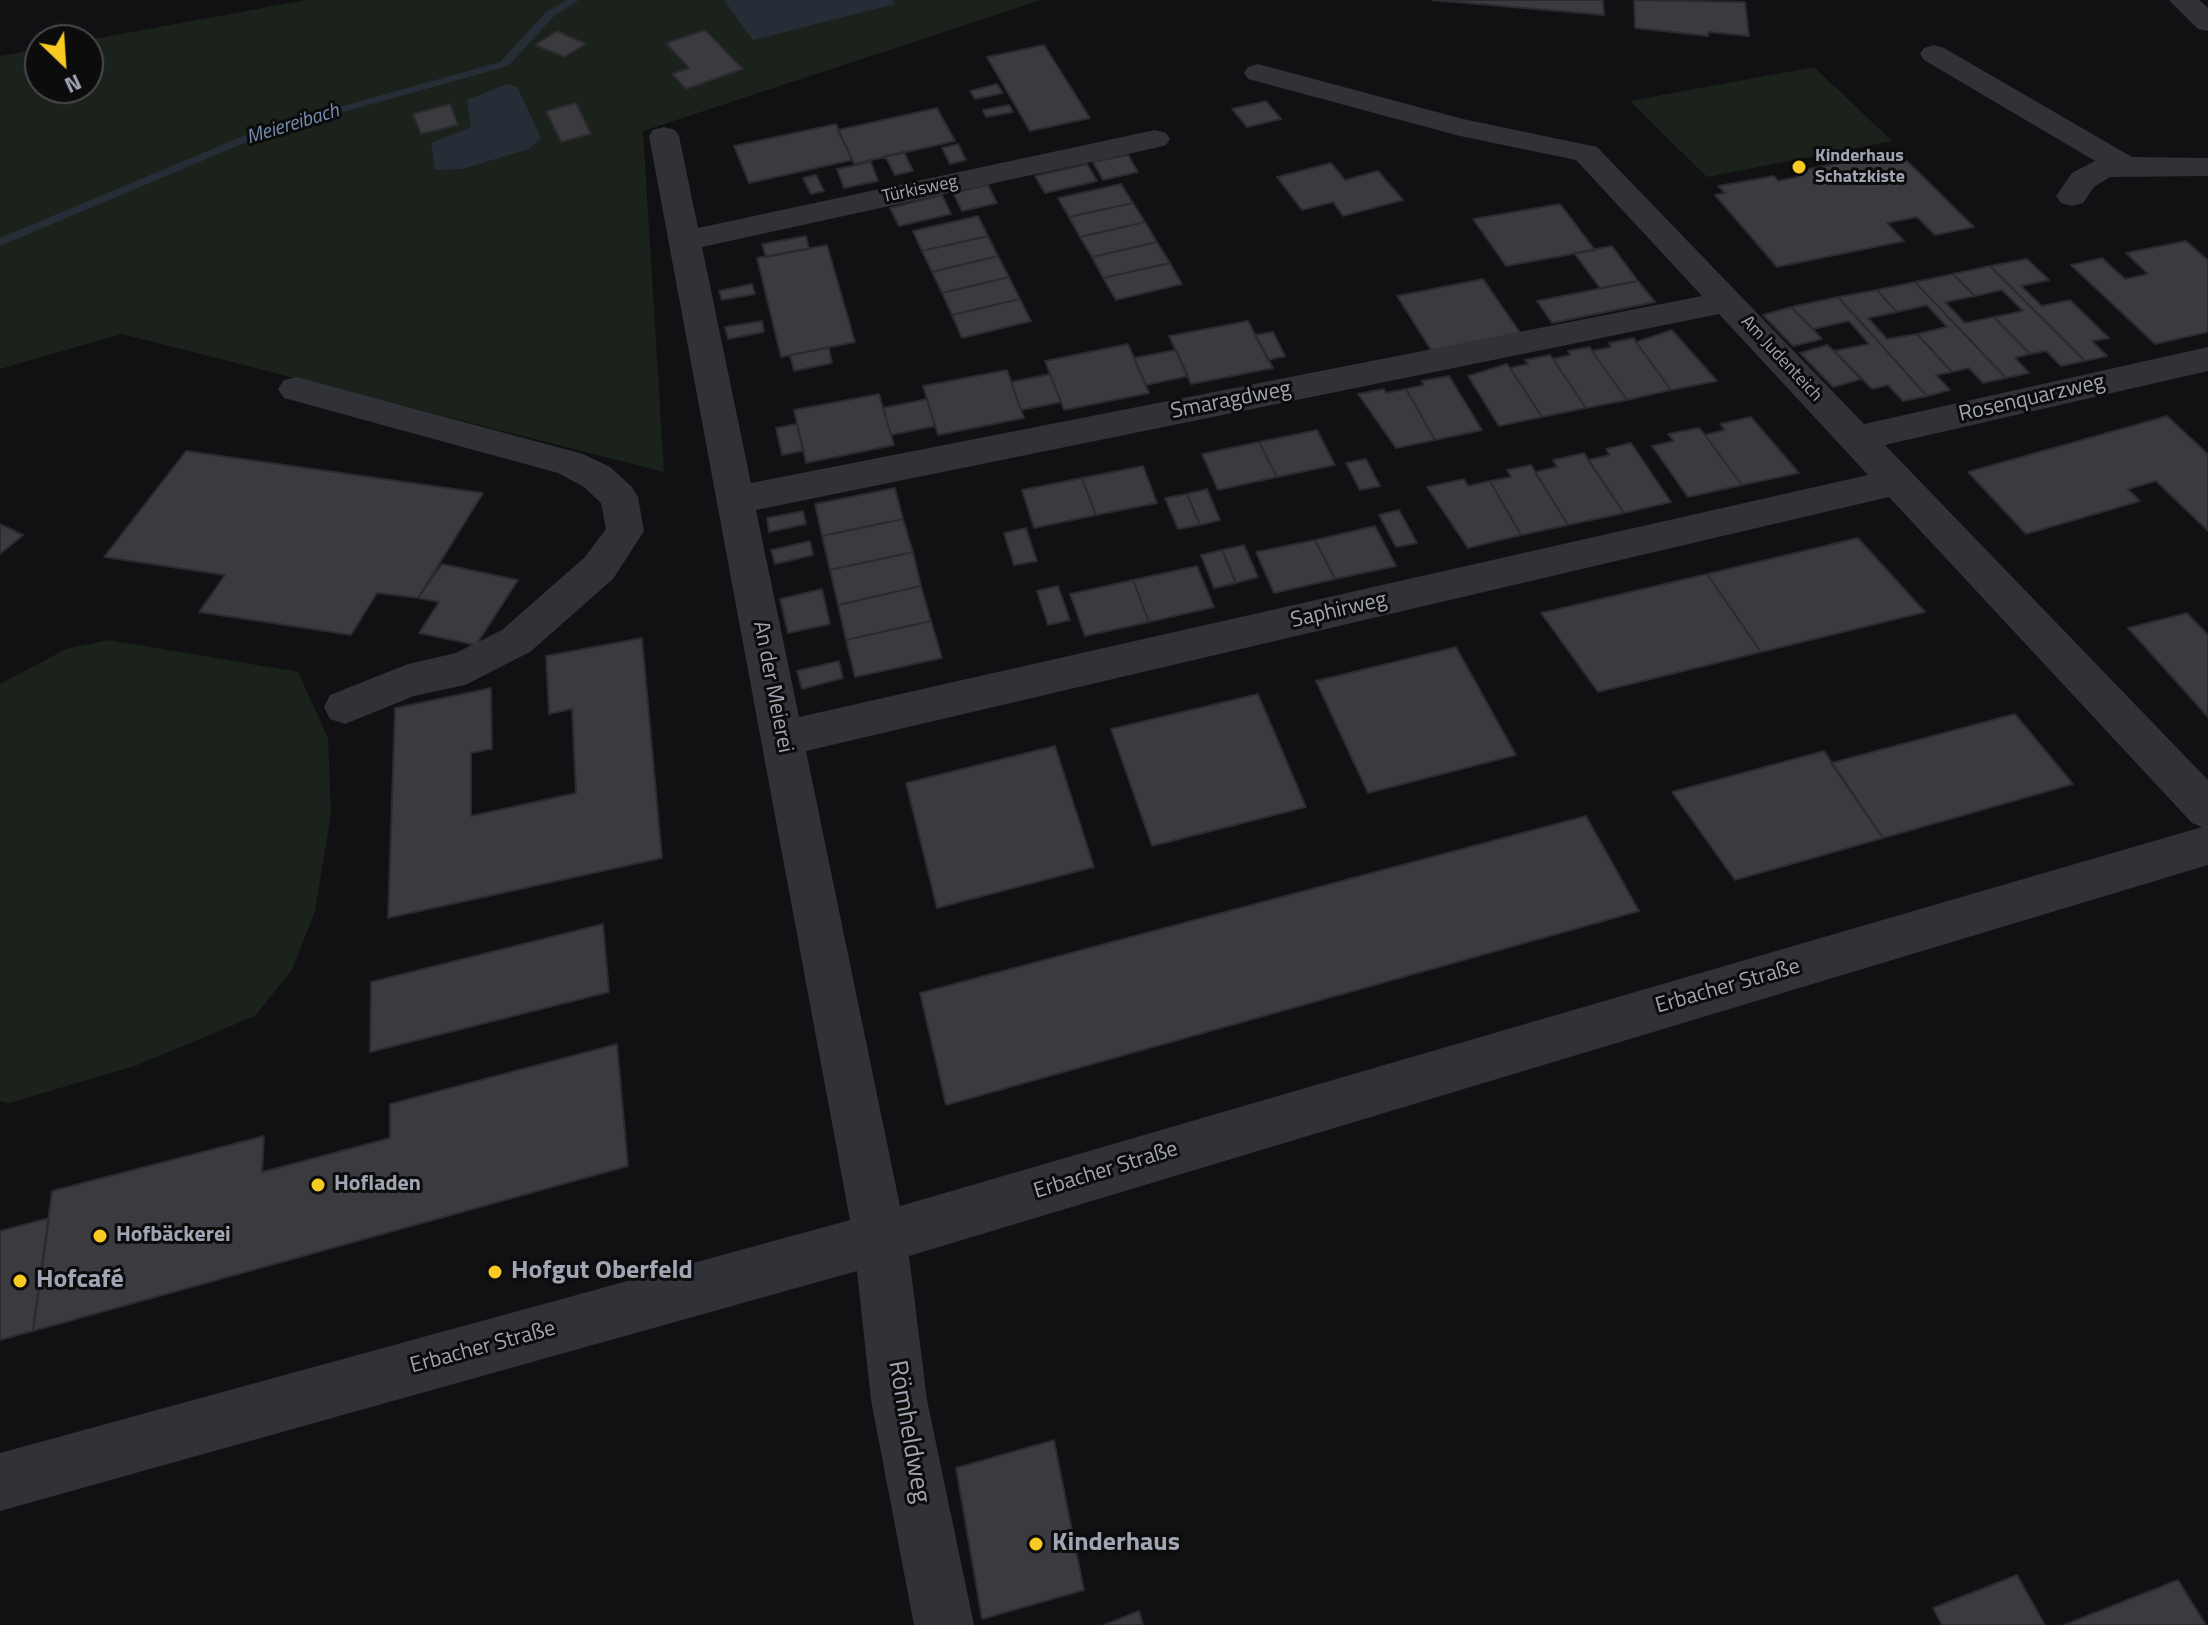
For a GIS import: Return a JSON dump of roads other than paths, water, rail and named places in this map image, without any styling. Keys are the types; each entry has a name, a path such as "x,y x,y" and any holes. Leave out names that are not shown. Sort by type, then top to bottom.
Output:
{"street":[{"path":"2183,0 2208,23"},
{"path":"1934,54 2126,166"},
{"name":"Am Judenteich","path":"1258,73 1460,127 1586,153 2208,810"},
{"name":"An der Meierei","path":"664,136 880,1238"},
{"name":"Türkisweg","path":"685,241 1155,139"},
{"path":"2072,196 2083,180 2103,168 2208,167"},
{"name":"Smaragdweg","path":"735,500 1726,302"},
{"name":"Rosenquarzweg","path":"1856,439 2208,359"},
{"path":"296,389 570,463 597,477 619,497 625,531 599,568 516,641 465,668 408,681 345,707"},
{"name":"Saphirweg","path":"782,739 1896,482"},
{"name":"Erbacher Straße","path":"0,1482 880,1238 2208,845"},
{"name":"Römheldweg","path":"880,1238 899,1400 944,1625"}],"waterway":[{"name":"Meiereibach","path":"0,242 264,131 504,64 550,14 574,0"}],"place":[{"name":"Kinderhaus Schatzkiste","path":"1799,167"},
{"name":"Hofladen","path":"318,1185"},
{"name":"Hofbäckerei","path":"100,1236"},
{"name":"Hofgut Oberfeld","path":"495,1272"},
{"name":"Hofcafé","path":"20,1281"},
{"name":"Kinderhaus","path":"1036,1544"}]}
